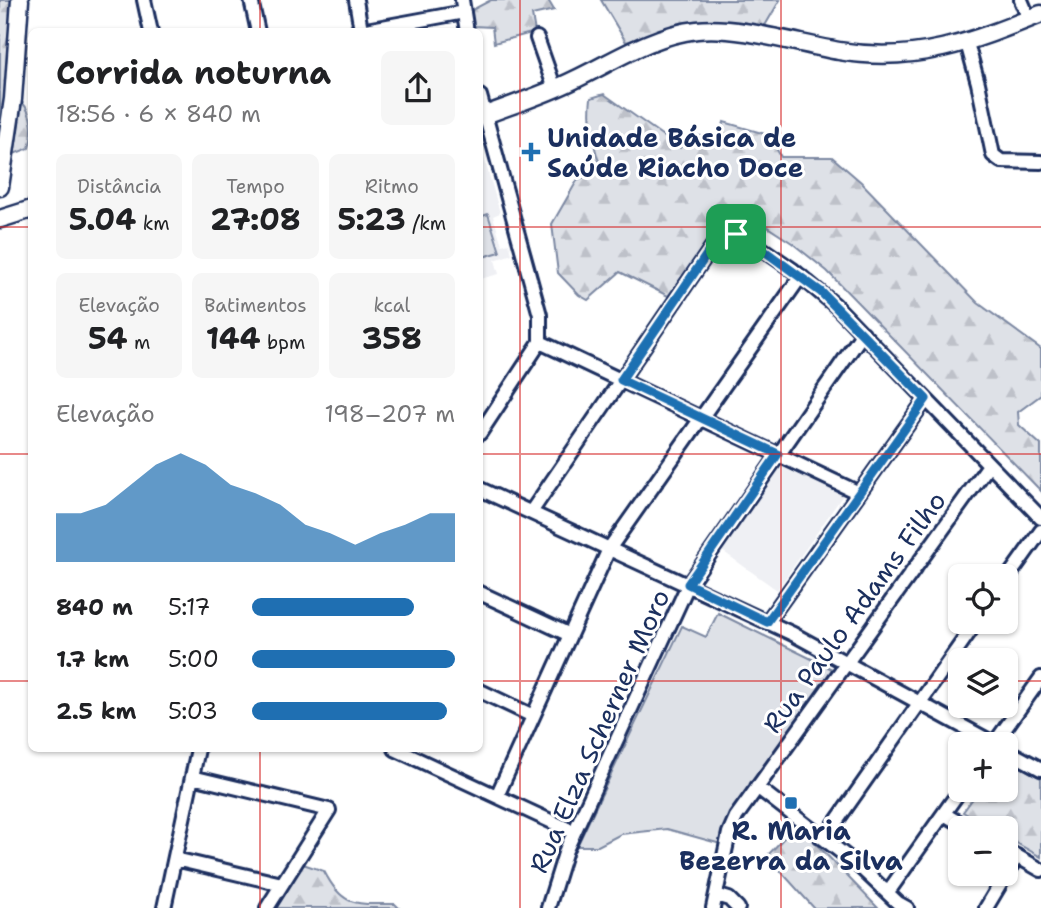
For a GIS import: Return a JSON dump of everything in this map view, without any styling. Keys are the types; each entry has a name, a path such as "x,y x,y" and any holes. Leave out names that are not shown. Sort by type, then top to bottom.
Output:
{"main road":[{"path":"0,187 13,99 20,0"},
{"path":"483,115 555,89 657,40 699,30 723,30 842,51 886,55 922,53 967,43 1035,17"},
{"path":"0,219 28,210"}],"street":[{"path":"144,0 149,28"},
{"path":"251,0 257,28"},
{"path":"356,0 358,28"},
{"path":"1021,0 1035,17"},
{"path":"371,28 463,6 466,28"},
{"path":"537,38 555,89"},
{"path":"967,43 993,155 1001,161 1041,162"},
{"path":"483,123 540,315 541,342 483,424"},
{"path":"531,512 714,244 718,239 730,234 752,242 801,276 863,333 1041,518"},
{"path":"497,796 609,549 801,276"},
{"name":"Rua Elza Scherner Moro","path":"548,908 574,832 688,584 863,333"},
{"path":"541,342 859,492"},
{"path":"767,622 926,399"},
{"name":"Rua Paulo Adams Filho","path":"714,902 732,825 757,786 989,465"},
{"path":"483,490 767,622 972,732"},
{"path":"1017,564 1041,531"},
{"path":"483,594 570,635"},
{"path":"824,839 968,634"},
{"path":"1003,732 1041,678"},
{"path":"483,692 533,716"},
{"path":"164,908 197,752"},
{"path":"402,752 574,832"},
{"path":"1018,757 1041,769"},
{"path":"192,778 329,810 267,908"},
{"path":"757,786 907,908"},
{"path":"888,892 952,802"},
{"path":"944,814 948,816"},
{"path":"1018,857 1041,870"},
{"path":"174,859 282,884"},
{"path":"986,908 996,886"},
{"path":"714,902 729,900 738,908"}],"shaded area":[{"path":"483,154 500,213 493,216 502,245 509,243 512,254 495,260 499,274 483,278"},
{"path":"781,467 843,495 777,590 721,550"}],"green space":[{"path":"0,0 16,0 0,165"},
{"path":"491,0 548,0 554,10 532,15 535,32 494,43 492,27 473,26 470,11"},
{"path":"601,0 780,0 763,29 669,30 626,42"},
{"path":"604,94 680,148 691,134 720,140 724,122 769,135 781,157 832,157 861,182 978,303 1041,349 1041,395 1018,412 1019,425 1041,445 1041,491 827,271 792,243 752,217 737,213 725,218 668,296 620,272 588,300 579,295 558,273 552,224 578,179 603,172 592,135 590,107 591,98"},
{"path":"22,102 28,112 28,148 14,154"},
{"path":"488,214 500,252 483,257 483,216"},
{"path":"718,613 832,669 731,819 721,844 667,829 621,834 598,846 577,846 682,626 706,637"},
{"path":"1018,766 1041,778 1041,857 1018,844 1018,816 970,816 963,812 970,802 1018,802"},
{"path":"797,824 878,908 814,908 767,856"},
{"path":"303,864 324,871 345,898 360,903 395,904 399,908 276,908"}],"place":[{"name":"Unidade Básica de Saúde Riacho Doce","path":"531,152"},
{"name":"R. Maria Bezerra da Silva","path":"791,803"}],"route":[{"path":"736,234 785,264 821,292 926,399 767,622 688,584 778,454 621,380 714,244 723,236 736,234"}]}
